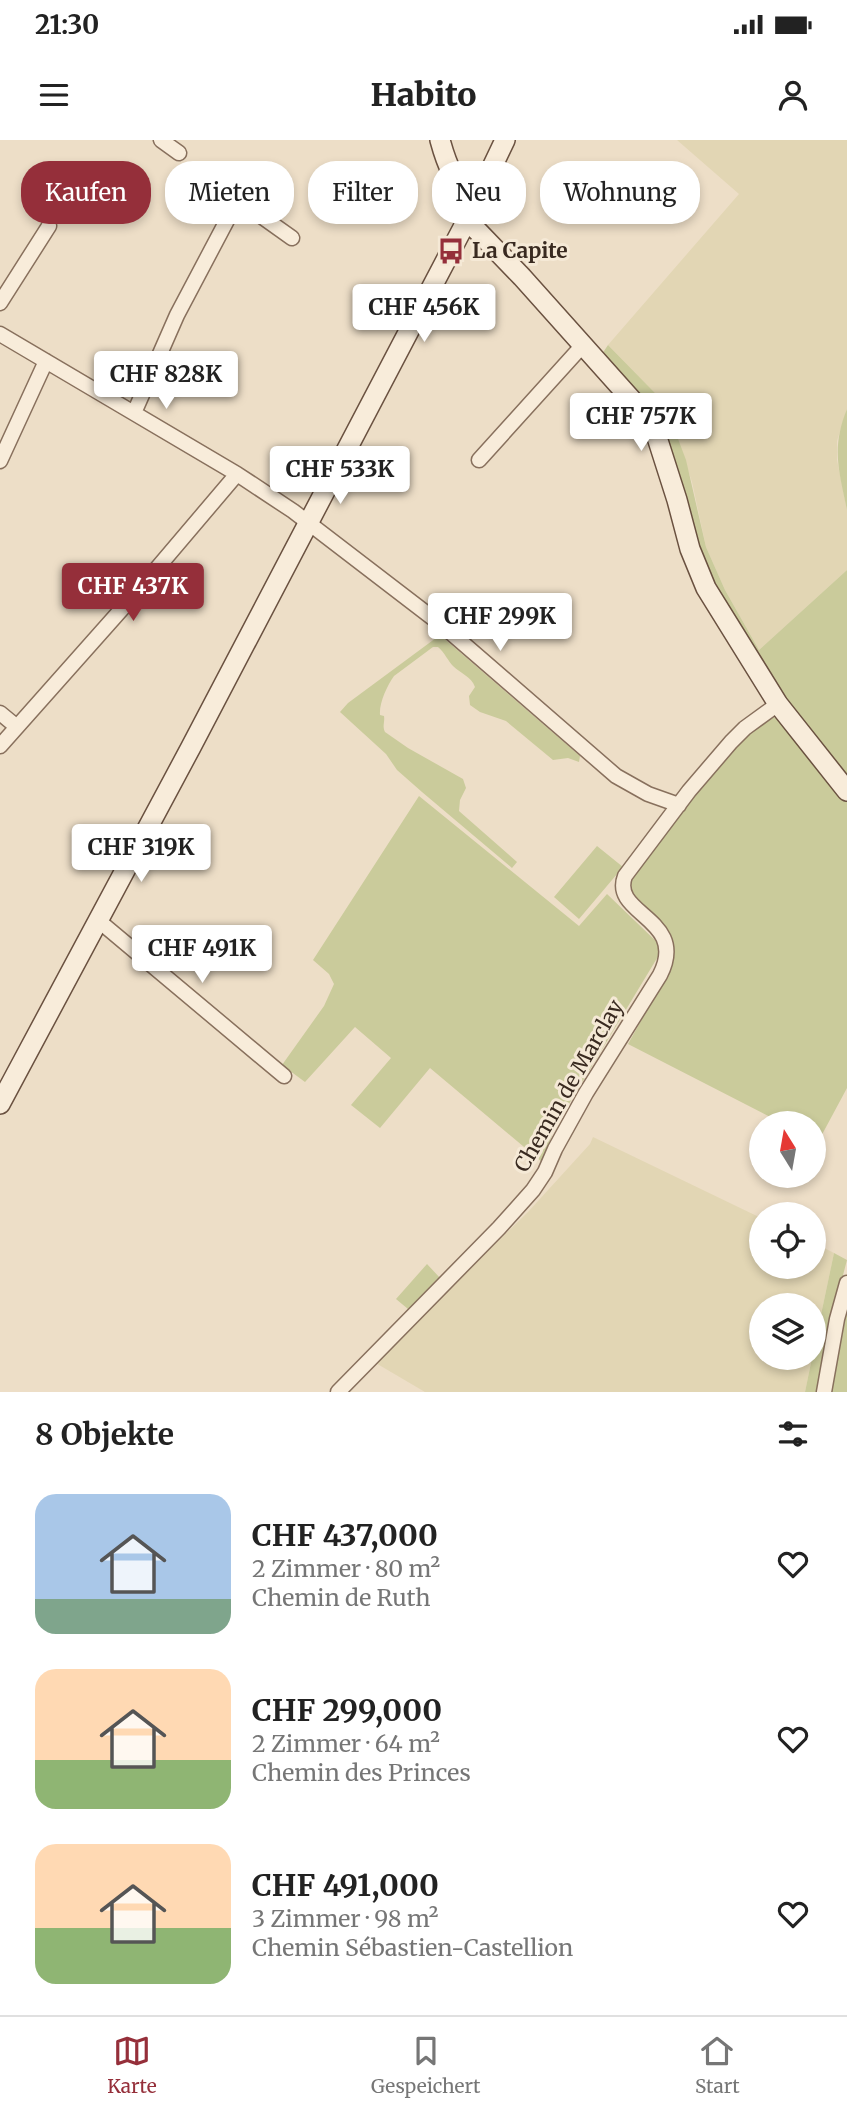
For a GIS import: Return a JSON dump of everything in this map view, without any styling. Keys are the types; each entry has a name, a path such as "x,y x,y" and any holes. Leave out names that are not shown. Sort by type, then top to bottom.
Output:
{"street":[{"path":"161,140 179,153"},
{"path":"440,140 447,161"},
{"path":"495,161 505,140"},
{"path":"134,413 177,315 234,207 241,204 247,206 292,238"},
{"path":"0,1104 465,224"},
{"path":"471,224 649,419 677,500 690,549 706,588 778,704 847,791"},
{"path":"0,303 49,226"},
{"path":"0,334 237,474 308,523 443,626 616,776 648,794 679,805 731,742 778,704"},
{"path":"479,460 583,345"},
{"path":"0,461 46,361"},
{"path":"0,746 237,474"},
{"path":"0,713 17,727"},
{"name":"Chemin de Marclay","path":"338,1392 533,1190 586,1093 660,975 667,959 666,943 659,930 631,903 622,884 629,869 679,805"},
{"path":"99,921 284,1076"},
{"path":"824,1392 837,1319 847,1283"}],"shaded area":[{"path":"677,140 847,140 847,409 837,441 837,460 847,510 847,570 759,650 725,590 706,547 692,482 669,415 655,393 608,345 739,194"},
{"path":"593,1137 749,1212 749,1279 826,1279 826,1249 834,1253 826,1293 749,1293 749,1370 810,1370 805,1392 425,1392 374,1362 528,1212 590,1144"}],"green space":[{"path":"608,345 655,393 669,415 686,460 706,547 725,590 759,650 847,570 847,777 798,722 715,593 691,533 676,464 662,427 643,397 602,354"},
{"path":"847,409 847,510 839,471 838,448"},
{"path":"440,635 580,756 579,762 568,758 553,760 506,721 480,712 470,705 469,696 475,687 473,683 453,666 438,647 433,647 391,680 380,710 380,715 384,716 385,732 463,779 466,788 460,800 459,811 517,862 512,868 397,770 386,754 340,712 348,703"},
{"path":"770,717 778,718 847,799 847,1088 826,1127 826,1111 759,1111 628,1044 670,969 674,949 669,936 634,899 628,880 742,738"},
{"path":"419,796 579,926 607,894 661,946 662,950 555,1127 542,1162 430,1068 380,1128 351,1105 391,1058 355,1027 305,1082 282,1065 324,1006 334,984 329,974 313,960"},
{"path":"597,846 623,867 579,919 554,897"},
{"path":"834,1253 847,1260 826,1349 826,1293"},
{"path":"427,1264 441,1279 408,1309 396,1299"},
{"path":"847,1302 847,1392 829,1392"},
{"path":"810,1370 822,1370 818,1392 805,1392"}],"place":[{"name":"La Capite","path":"451,251"}]}
